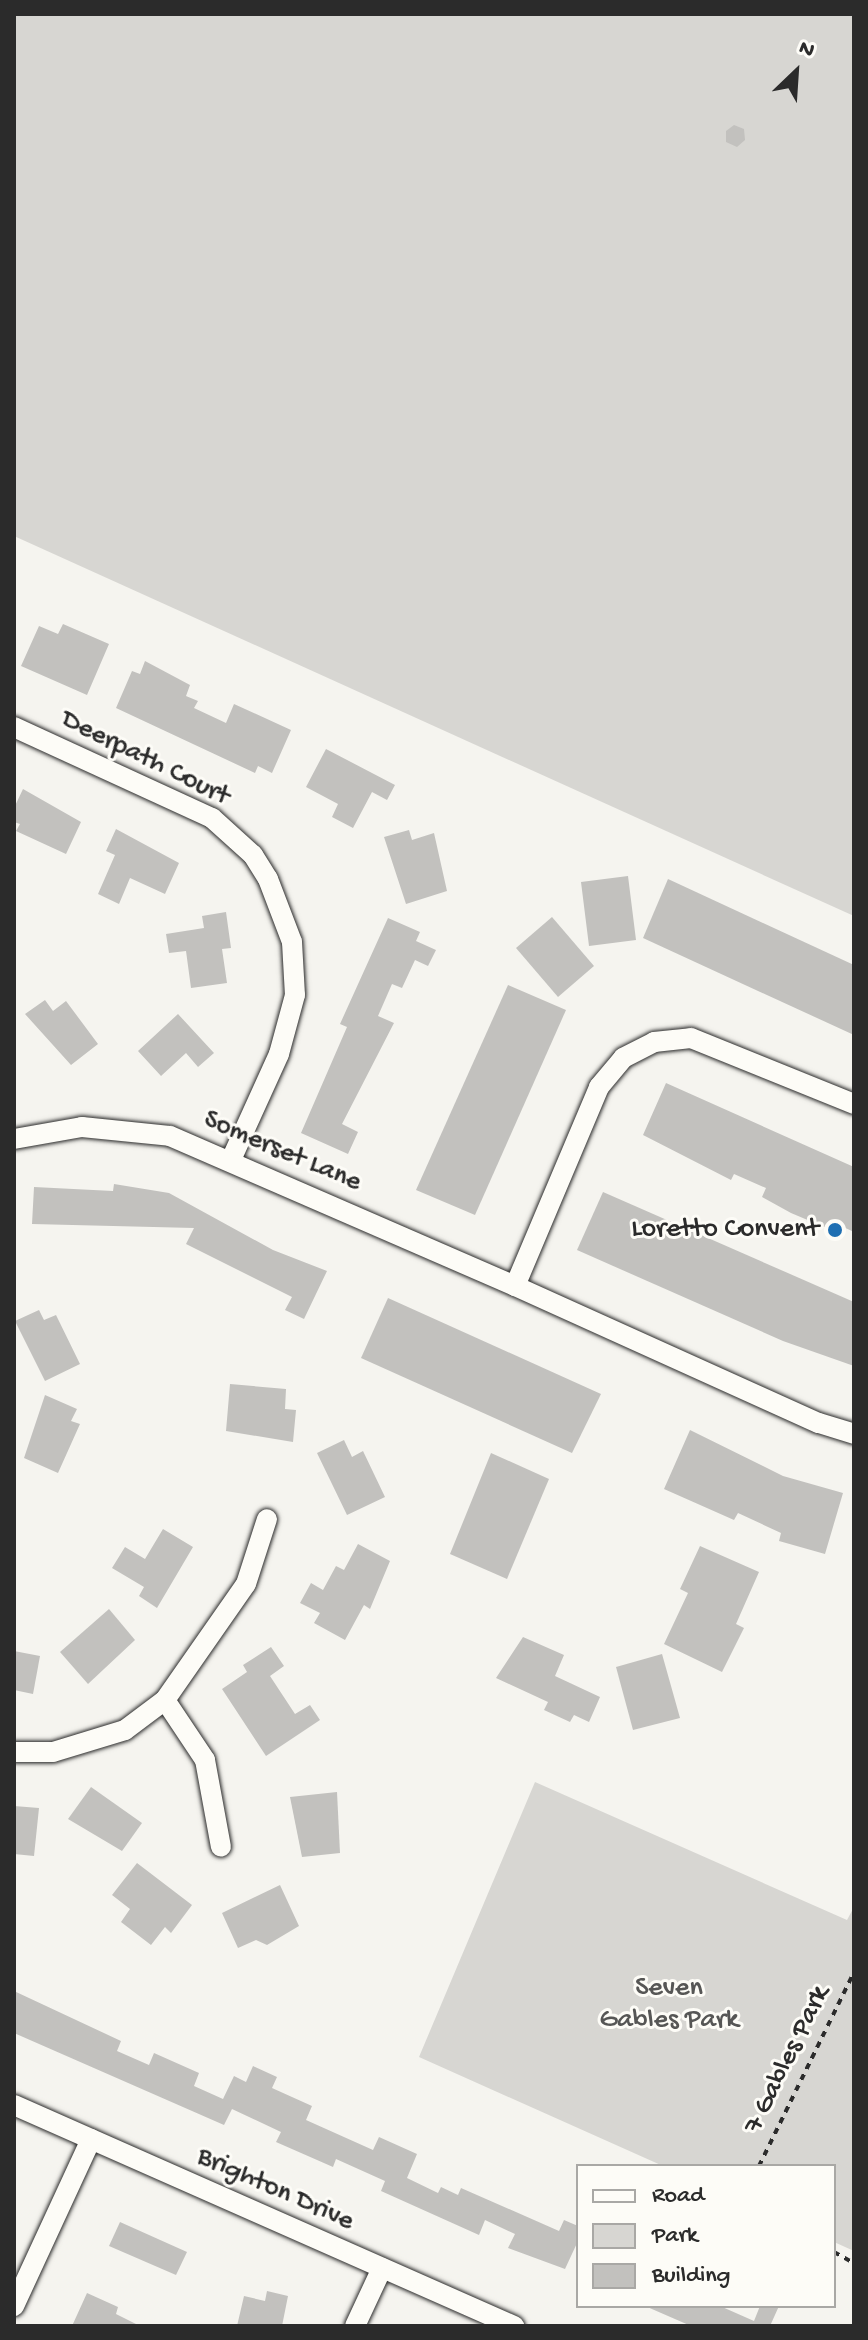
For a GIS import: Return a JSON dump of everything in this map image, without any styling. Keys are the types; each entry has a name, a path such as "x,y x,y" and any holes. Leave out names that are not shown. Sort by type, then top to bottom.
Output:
{"street":[{"name":"Deerpath Court","path":"14,727 212,818 253,855 268,879 292,942 295,995 279,1054 231,1160"},
{"path":"515,1286 599,1087 623,1058 654,1042 691,1038 854,1104"},
{"name":"Somerset Lane","path":"16,1132 82,1127 143,1130 231,1160 819,1423 854,1434"},
{"path":"14,1752 53,1752 125,1730 165,1700 246,1584 267,1519"},
{"path":"165,1700 205,1760 221,1847"},
{"name":"Brighton Drive","path":"14,2105 514,2326"},
{"path":"14,2306 91,2139"},
{"path":"355,2326 382,2268"}],"path":[{"name":"7 Gables Park","path":"760,2164 854,1972"},
{"path":"836,2253 854,2263"}],"green space":[{"path":"14,14 854,14 854,916 14,536"},
{"name":"Seven Gables Park","path":"535,1782 847,1920 854,1907 854,2251 836,2243 836,2164 659,2164 419,2057"}],"building":[{"path":"734,125 744,129 745,140 737,147 726,142 726,131"},
{"path":"63,624 109,644 87,695 21,666 39,626 58,634"},
{"path":"145,661 190,685 186,696 198,701 194,708 226,723 234,704 291,730 272,773 258,766 255,773 116,708 132,671 140,674"},
{"path":"326,749 395,785 387,800 372,792 353,828 332,817 338,804 306,787"},
{"path":"23,789 81,822 66,854 16,831 20,824 14,822 14,808"},
{"path":"116,829 179,863 165,894 130,878 119,904 98,894 115,855 106,851"},
{"path":"409,830 412,840 434,833 447,891 406,904 384,837"},
{"path":"628,876 636,940 589,946 581,882"},
{"path":"668,879 854,965 854,1035 643,938"},
{"path":"226,912 231,948 222,949 227,983 191,988 186,951 169,953 166,934 204,928 202,916"},
{"path":"552,917 594,966 558,997 516,948"},
{"path":"388,918 420,932 416,941 436,950 428,966 415,960 402,988 392,984 378,1016 394,1023 342,1124 358,1132 348,1154 301,1133 347,1027 340,1024"},
{"path":"508,985 566,1010 475,1215 416,1190"},
{"path":"45,1000 53,1011 66,1001 98,1044 71,1065 25,1014"},
{"path":"178,1014 214,1053 198,1067 186,1053 161,1076 138,1051"},
{"path":"666,1083 854,1167 854,1232 839,1225 836,1232 791,1213 762,1197 766,1188 734,1174 731,1180 643,1135"},
{"path":"114,1184 169,1193 273,1250 327,1271 304,1319 285,1310 292,1297 186,1244 194,1228 32,1224 34,1187 113,1191"},
{"path":"603,1192 854,1302 854,1366 783,1341 577,1250"},
{"path":"388,1298 601,1394 572,1453 361,1358"},
{"path":"39,1310 44,1320 56,1315 80,1364 45,1381 15,1321"},
{"path":"230,1384 286,1389 285,1409 296,1410 293,1442 226,1431"},
{"path":"45,1395 77,1409 71,1421 80,1424 58,1473 24,1458"},
{"path":"690,1430 783,1476 843,1493 825,1554 779,1541 781,1533 738,1513 734,1520 664,1489"},
{"path":"344,1440 352,1457 363,1451 385,1497 347,1515 317,1453"},
{"path":"491,1453 549,1479 507,1579 450,1554"},
{"path":"163,1529 193,1547 157,1608 139,1596 144,1587 112,1568 125,1547 145,1559"},
{"path":"358,1544 390,1561 370,1609 364,1605 345,1640 314,1623 320,1613 300,1603 311,1583 323,1590 336,1566 344,1570"},
{"path":"700,1546 759,1572 736,1624 744,1628 722,1672 664,1644 688,1593 680,1589"},
{"path":"109,1609 135,1640 88,1684 60,1652"},
{"path":"523,1637 564,1655 555,1676 600,1697 589,1722 574,1715 570,1722 544,1710 548,1702 496,1678"},
{"path":"271,1647 284,1666 270,1676 295,1714 310,1705 320,1720 266,1756 222,1689 247,1672 243,1665"},
{"path":"14,1651 40,1656 33,1694 14,1690"},
{"path":"662,1654 680,1718 633,1730 616,1667"},
{"path":"91,1787 142,1823 122,1851 68,1819"},
{"path":"337,1792 340,1853 302,1857 290,1797"},
{"path":"14,1806 39,1808 34,1856 14,1854"},
{"path":"137,1863 192,1905 171,1933 165,1927 151,1945 121,1922 130,1909 112,1895"},
{"path":"280,1885 299,1926 267,1945 256,1940 238,1948 222,1913"},
{"path":"14,1991 121,2041 117,2051 149,2065 154,2053 199,2073 194,2086 223,2099 234,2076 246,2082 253,2066 277,2077 272,2088 312,2106 306,2120 373,2150 379,2137 417,2154 407,2178 438,2193 441,2187 458,2195 461,2188 559,2231 564,2220 576,2225 576,2245 565,2269 508,2248 515,2234 485,2220 479,2235 381,2191 385,2181 336,2159 333,2167 276,2142 281,2132 232,2109 224,2125 14,2033"},
{"path":"120,2222 187,2252 176,2275 109,2246"},
{"path":"267,2291 288,2296 282,2326 237,2326 244,2296 265,2301"},
{"path":"87,2293 118,2307 116,2314 140,2326 72,2326"},
{"path":"650,2308 725,2308 754,2321 759,2308 778,2308 770,2326 691,2326"}],"place":[{"name":"Loretto Convent","path":"835,1230"}]}
